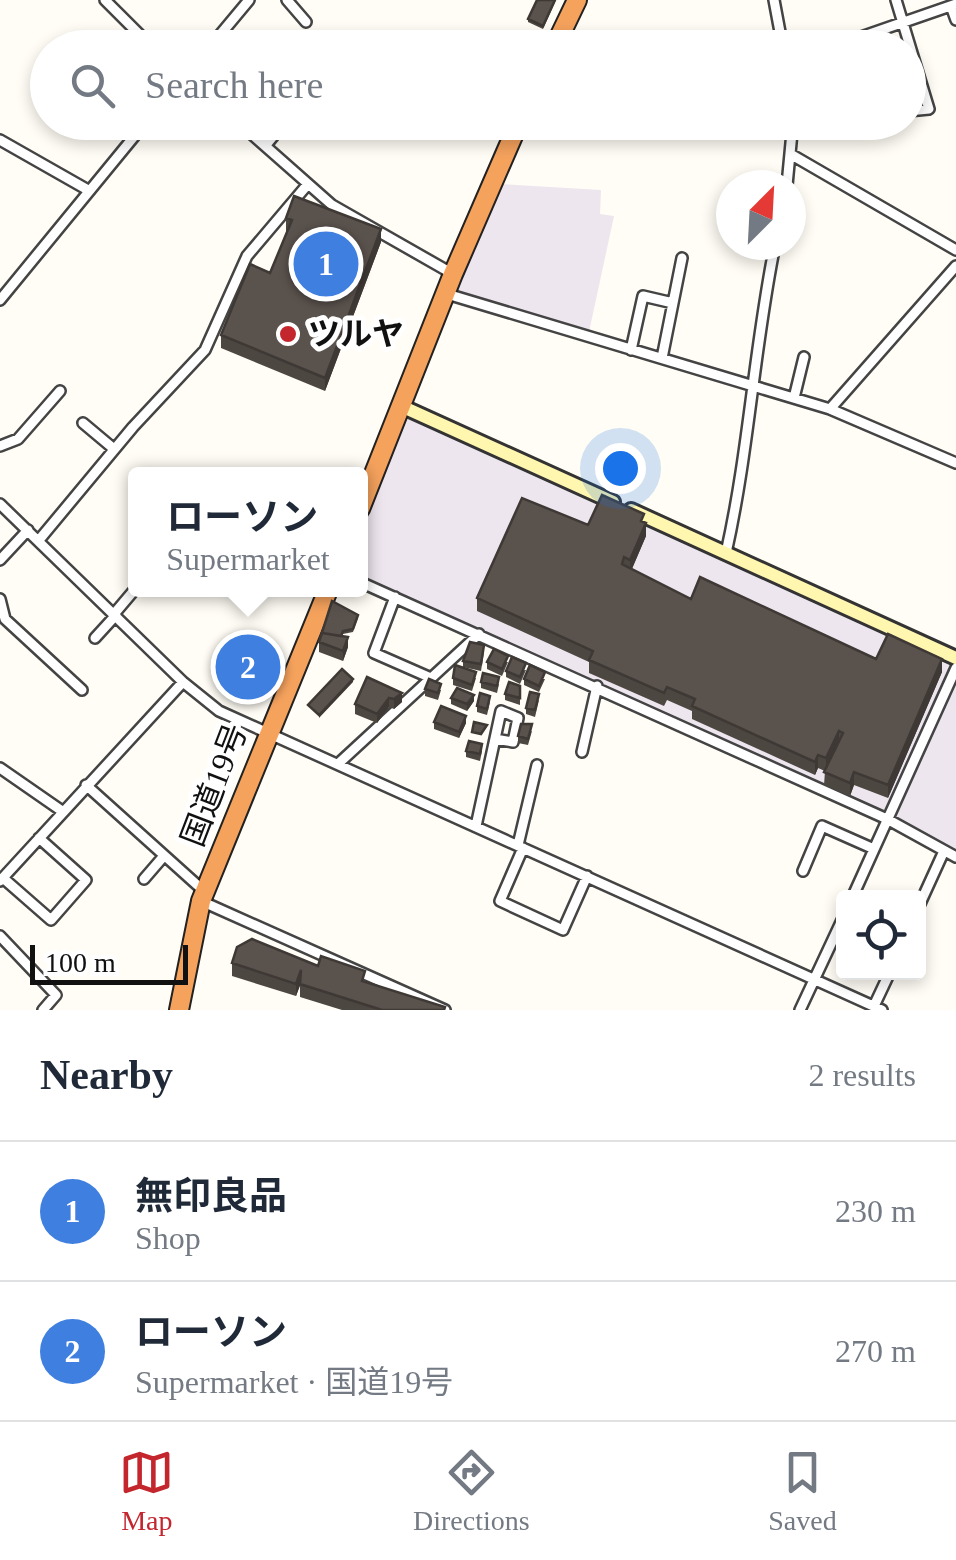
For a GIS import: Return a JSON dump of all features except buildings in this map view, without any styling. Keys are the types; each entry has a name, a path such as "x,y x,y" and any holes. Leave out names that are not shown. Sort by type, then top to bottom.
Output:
{"highway":[{"path":"562,30 576,0"},
{"path":"368,489 511,140"},
{"name":"国道19号","path":"179,1010 203,897 266,732 325,597"}],"street":[{"path":"105,0 134,30"},
{"path":"224,30 249,0"},
{"path":"288,0 306,22"},
{"path":"774,0 780,30"},
{"path":"896,0 906,30"},
{"path":"889,30 953,4 956,20"},
{"path":"0,140 88,190"},
{"path":"0,300 131,140"},
{"path":"260,140 332,205 453,274"},
{"path":"266,145 270,140"},
{"path":"790,170 792,140"},
{"path":"792,155 956,250"},
{"path":"40,540 127,433 205,350 247,256 308,184"},
{"path":"662,358 682,258"},
{"path":"726,553 742,476 751,384 772,260"},
{"path":"830,409 956,266"},
{"path":"446,293 830,409 956,463"},
{"path":"631,350 643,296 673,303"},
{"path":"794,398 804,357"},
{"path":"0,446 18,439 57,395 44,392"},
{"path":"401,406 956,658"},
{"path":"83,422 114,449"},
{"path":"117,424 127,433"},
{"path":"0,504 183,682 219,711 878,1008 887,980"},
{"path":"0,560 28,530"},
{"path":"368,585 888,819 956,857"},
{"path":"94,638 129,597"},
{"path":"395,597 374,653 431,678"},
{"path":"0,599 5,618 78,687 66,693"},
{"path":"339,764 478,634"},
{"path":"856,890 956,668"},
{"path":"39,838 86,880 51,920 2,880 62,811 183,682"},
{"path":"582,752 596,686"},
{"path":"476,826 495,739"},
{"path":"538,766 520,846 500,901 563,930 588,876"},
{"path":"0,768 62,811"},
{"path":"86,785 203,897 445,1010"},
{"path":"802,871 822,826 874,850"},
{"path":"926,890 944,851"},
{"path":"144,879 163,856"},
{"path":"800,1010 836,933"},
{"path":"0,936 56,994 43,1010"}],"shaded area":[{"path":"501,184 601,190 600,214 614,216 589,332 459,292 457,287"},
{"path":"410,418 947,660 951,667 885,814 368,582 368,514 405,420"},
{"path":"956,684 956,851 894,817"}],"place":[{"name":"無印良品","path":"326,264"},
{"name":"ツルヤ","path":"288,334"},
{"name":"ローソン","path":"248,667"}]}
